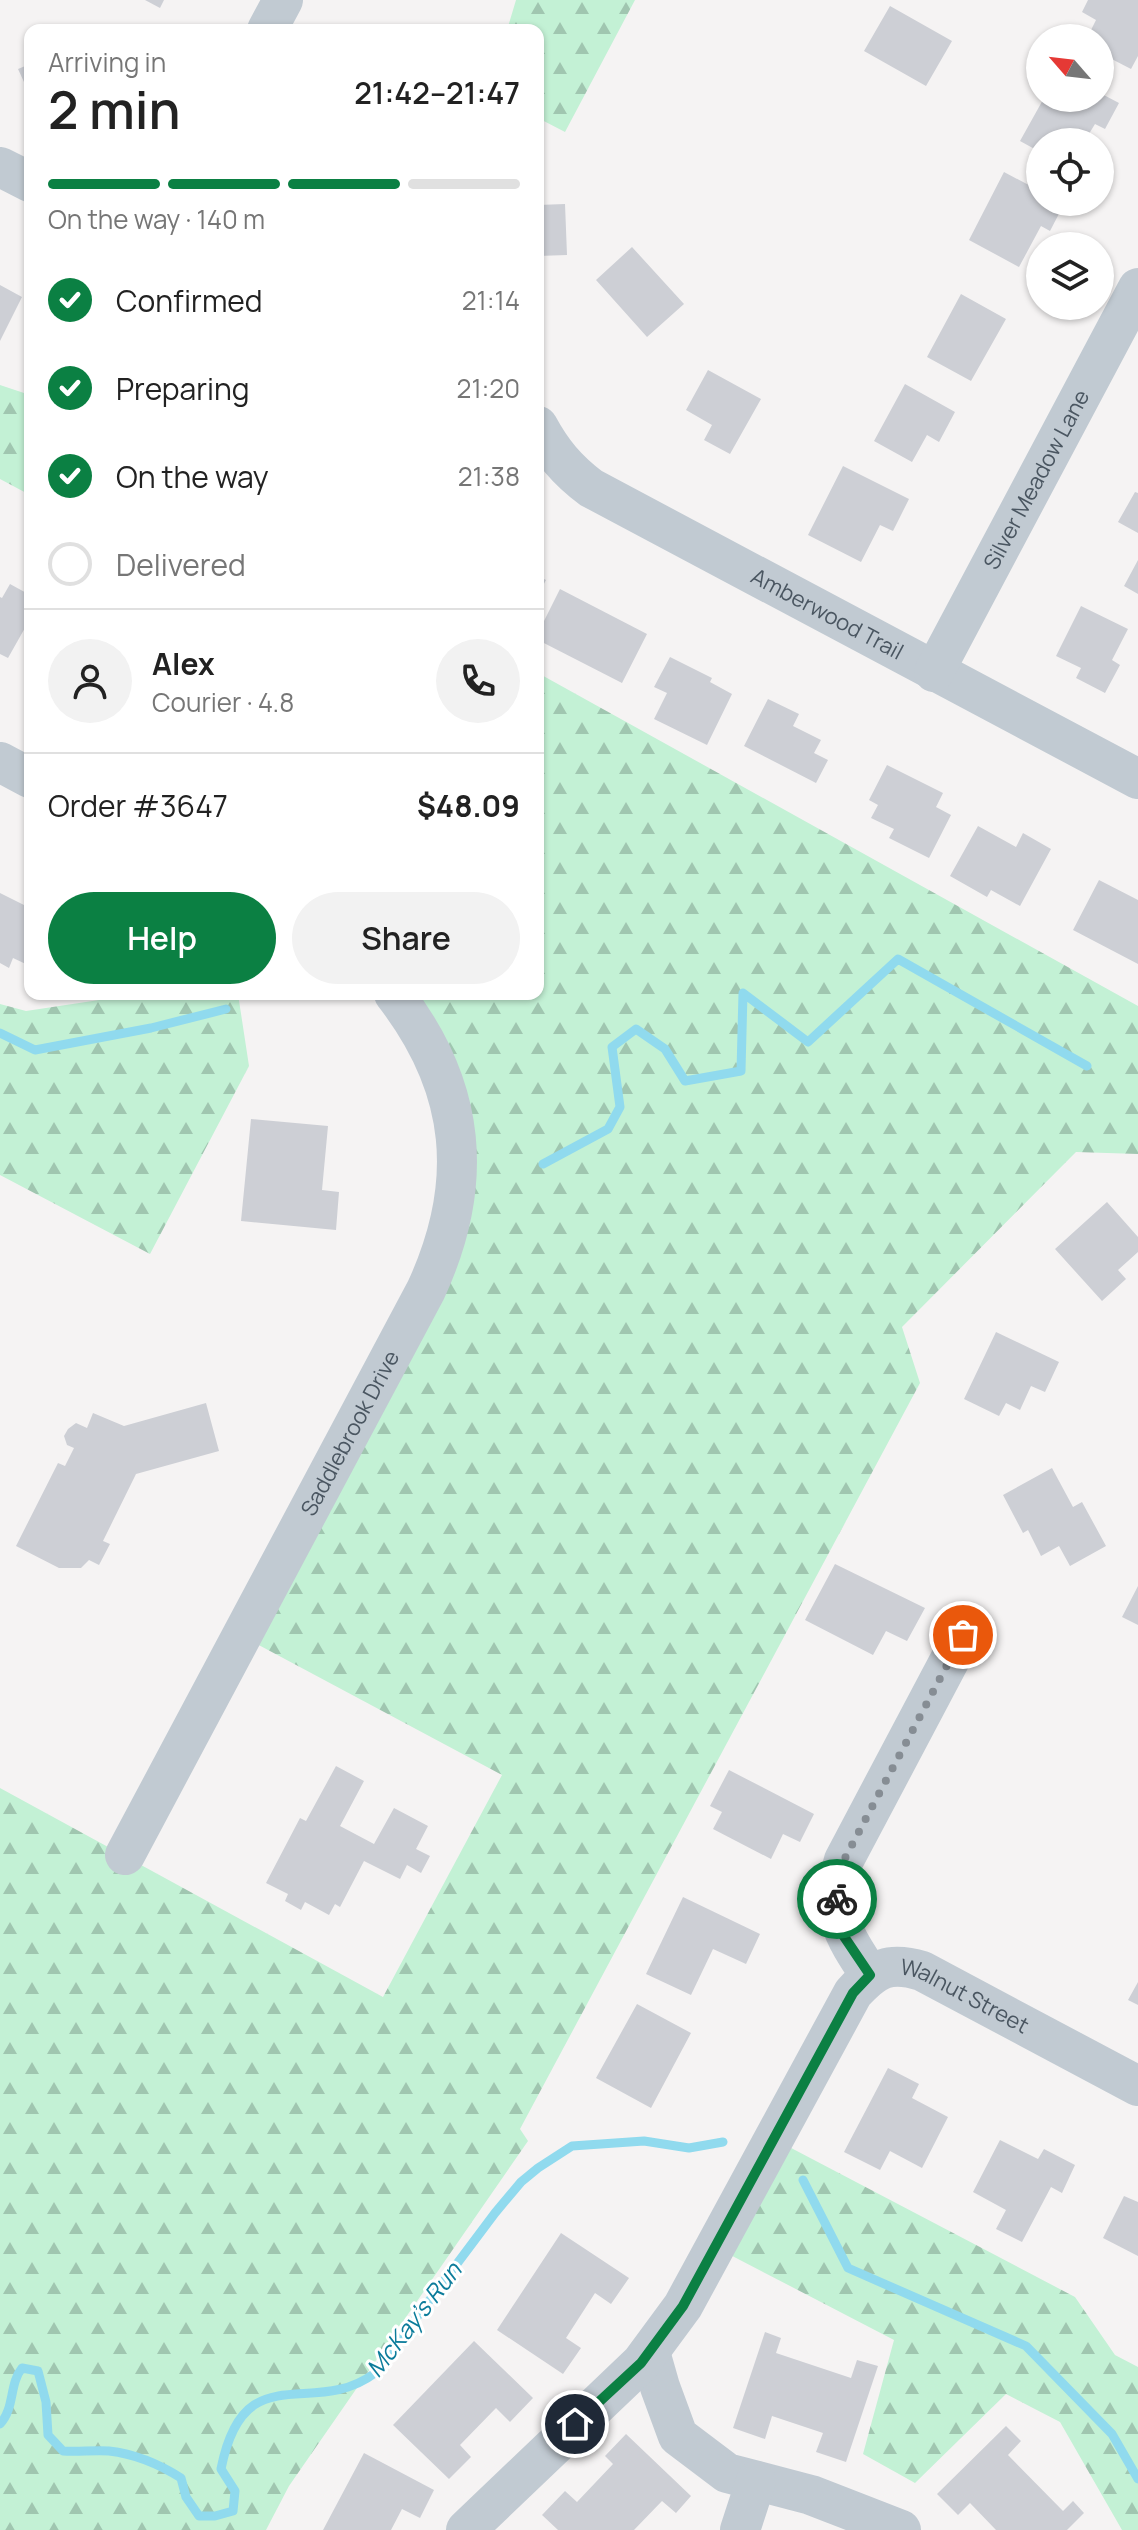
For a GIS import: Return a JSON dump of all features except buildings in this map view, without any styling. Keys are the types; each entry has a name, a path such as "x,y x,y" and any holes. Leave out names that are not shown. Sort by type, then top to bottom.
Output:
{"street":[{"path":"270,24 283,0"},
{"path":"0,167 24,179"},
{"name":"Silver Meadow Lane","path":"934,672 1138,288"},
{"name":"Amberwood Trail","path":"544,437 569,471 591,488 1138,779"},
{"path":"0,762 24,775"},
{"name":"Saddlebrook Drive","path":"125,1855 426,1290 449,1233 458,1168 450,1106 440,1071 428,1045 399,1000"},
{"path":"870,1975 843,1935 837,1909 837,1882 844,1860 963,1635"},
{"name":"Walnut Street","path":"466,2530 650,2352 683,2306 853,1993 870,1975 890,1965 922,1971 1138,2086"},
{"path":"650,2352 678,2436 727,2473 811,2495 901,2530"},
{"path":"740,2530 756,2481"}],"green space":[{"path":"516,0 635,0 565,132 544,121 544,24 509,24"},
{"path":"0,385 24,393 24,492 0,479"},
{"path":"544,676 1138,1006 1138,1154 1076,1152 902,1327 920,1383 520,2129 528,2141 289,2486 266,2530 0,2530 0,1788 383,1997 502,1775 242,1636 455,1200 412,1018 422,1000 544,1000"},
{"path":"99,1000 239,1000 249,1066 150,1254 0,1175 0,1004 26,1011"},
{"path":"774,2139 1075,2297 1115,2355 1138,2367 1138,2530 1122,2530 1060,2422 1006,2394 915,2483 863,2454 894,2340 715,2247"}],"waterway":[{"path":"543,1164 608,1129 620,1107 612,1047 636,1029 665,1049 685,1081 741,1071 743,993 808,1042 898,959 1087,1066"},
{"path":"0,1033 35,1050 151,1028 226,1009"},
{"name":"McKay's Run","path":"0,2424 8,2411 15,2381 22,2368 38,2371 46,2402 48,2435 63,2451 109,2451 146,2460 181,2478 186,2497 199,2516 233,2511 235,2491 221,2469 232,2433 246,2412 263,2400 283,2395 328,2392 352,2386 375,2373 495,2213 521,2182 538,2168 572,2146 644,2141 689,2148 723,2142"},
{"name":"McKay's Run","path":"803,2180 848,2268 1026,2346 1112,2434 1138,2479"}],"way so far":[{"path":"837,1899 837,1882 844,1860 963,1635"}],"route":[{"path":"575,2424 641,2363 683,2306 853,1993 870,1975 843,1935 837,1899"}]}
